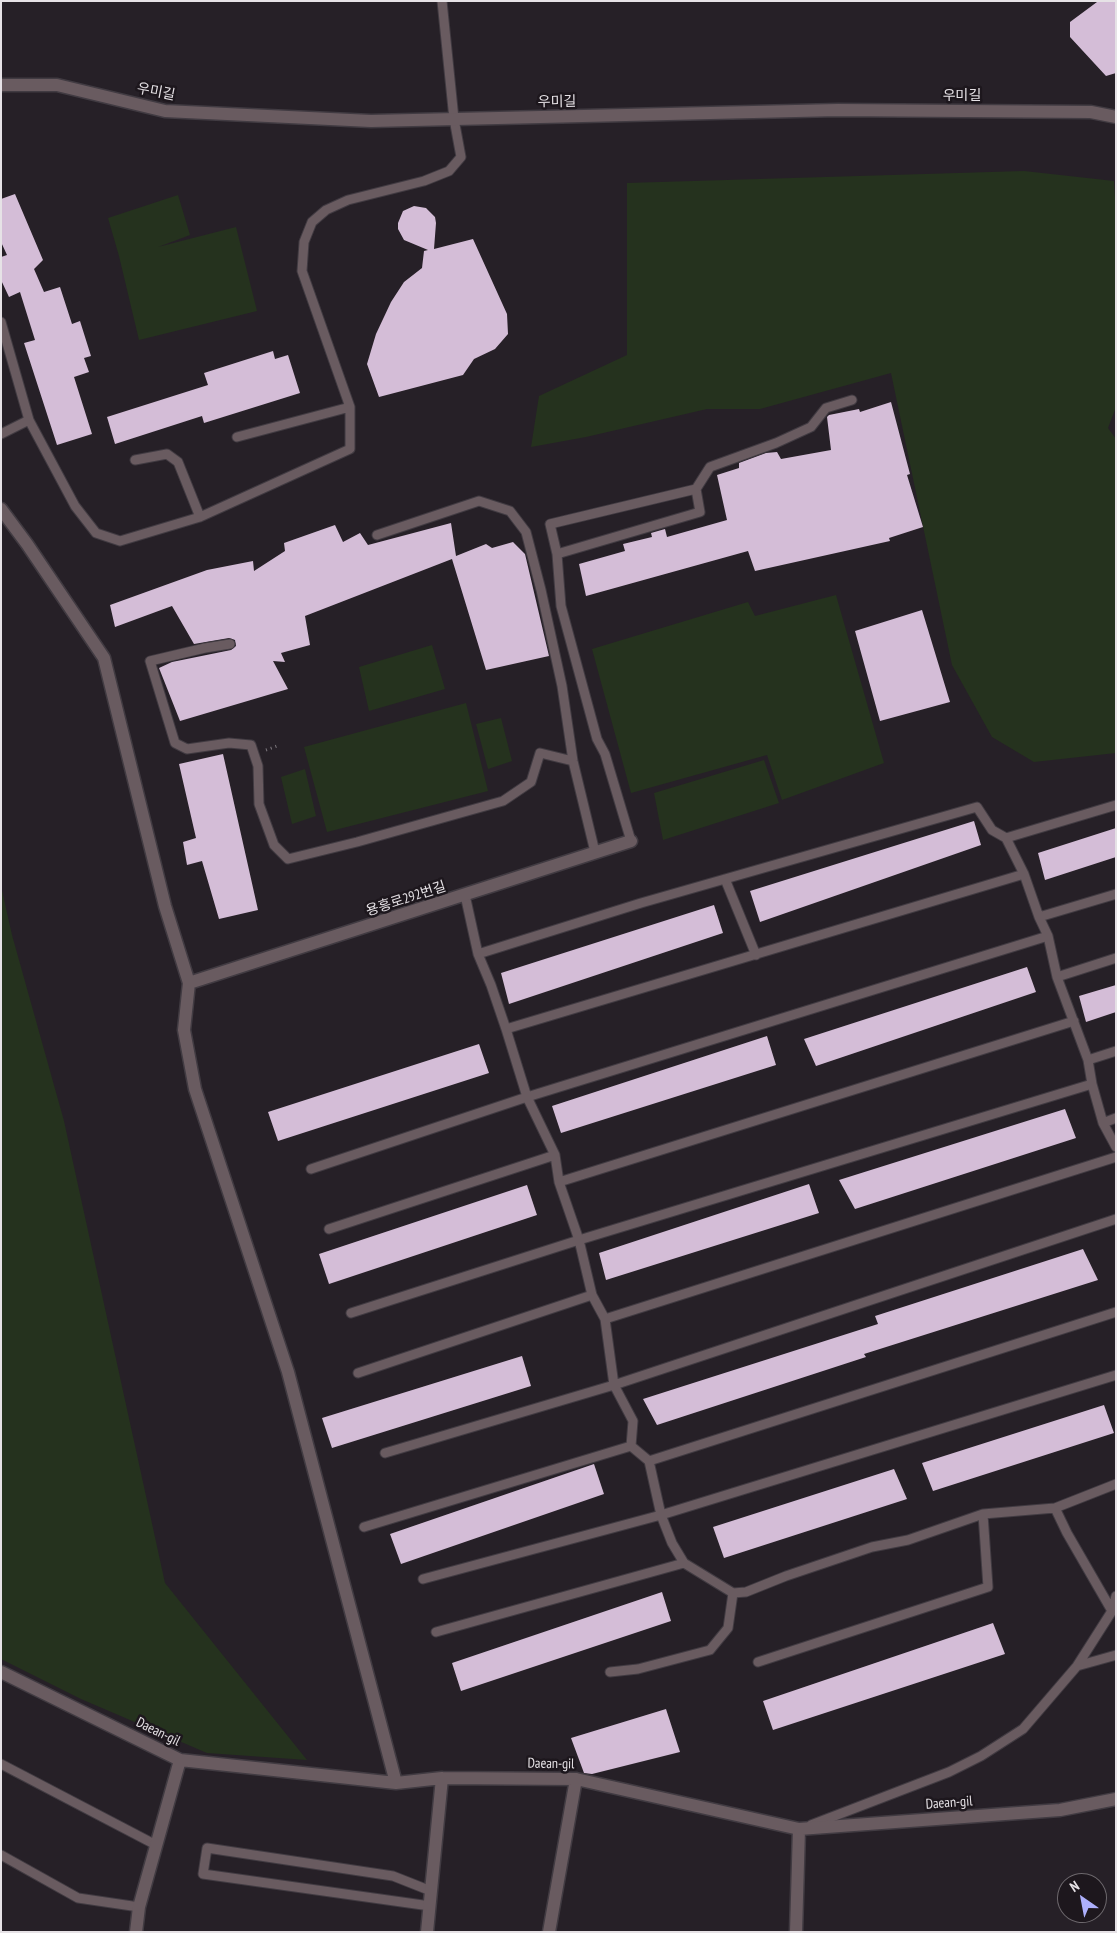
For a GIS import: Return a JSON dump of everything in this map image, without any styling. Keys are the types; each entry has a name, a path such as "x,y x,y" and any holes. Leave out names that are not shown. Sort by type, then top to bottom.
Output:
{"street":[{"name":"우미길","path":"1,85 57,84 165,111 371,121 838,110 1090,112 1116,117"},
{"path":"1,509 28,544 104,658 165,906 189,983 184,1030 195,1089 288,1372 396,1783"},
{"name":"용흥로292번길","path":"189,983 631,841"},
{"name":"Daean-gil","path":"1,1672 180,1760 396,1783 442,1778 576,1779 799,1829 1060,1810 1116,1799"},
{"path":"136,1932 139,1907 180,1760"},
{"path":"427,1932 442,1778"},
{"path":"549,1932 576,1779"},
{"path":"796,1932 799,1829"}],"lane":[{"path":"1,322 29,420 75,506 96,533 120,541 200,517 350,449 350,407 302,271 304,242 312,222 326,210 348,200 424,181 449,171 461,157 454,119 442,1"},
{"path":"557,554 700,512 696,489 710,467 776,443 811,427 826,408 852,400"},
{"path":"237,437 350,407"},
{"path":"1,434 29,420"},
{"path":"136,460 167,454 178,462 200,517"},
{"path":"631,841 605,754 597,739 562,606 557,554 550,524 696,489"},
{"path":"377,535 478,501 510,511 526,532 562,686 574,761 595,852"},
{"path":"230,644 150,661 175,743 187,749 229,742 251,745 258,766 259,804 274,845 288,859 502,802 531,782 540,753 574,761"},
{"path":"1006,838 1116,805"},
{"path":"478,954 632,906 977,807 992,830 1006,838 1024,874 1039,917 1048,936 1057,977 1088,1060 1092,1084 1103,1123 1116,1147"},
{"path":"506,1029 1024,874"},
{"path":"725,879 756,955"},
{"path":"1039,917 1116,894"},
{"path":"465,895 478,954 506,1029 527,1097 555,1155 559,1182 579,1240 592,1294 605,1319 614,1385 633,1421 631,1446"},
{"path":"311,1169 527,1097 1048,936"},
{"path":"1057,977 1116,958"},
{"path":"559,1182 1074,1022"},
{"path":"1088,1060 1116,1051"},
{"path":"351,1313 579,1240 1092,1084"},
{"path":"1103,1123 1116,1118"},
{"path":"329,1229 555,1155"},
{"path":"605,1319 1116,1157"},
{"path":"385,1453 614,1385 1116,1219"},
{"path":"358,1372 592,1294"},
{"path":"648,1461 1116,1312"},
{"path":"422,1579 661,1515 1116,1375"},
{"path":"631,1446 648,1461 661,1515 672,1543 684,1563 733,1593 746,1592 786,1576 872,1547 908,1540 983,1514 1055,1508 1116,1484"},
{"path":"364,1528 631,1446"},
{"path":"1055,1508 1067,1533 1112,1611"},
{"path":"758,1662 988,1587 983,1514"},
{"path":"436,1632 684,1563"},
{"path":"610,1672 638,1669 710,1650 728,1628 733,1593"},
{"path":"799,1829 949,1772 981,1756 1023,1730 1077,1666 1112,1611 1116,1596"},
{"path":"1077,1666 1116,1655"},
{"path":"1,1764 156,1845"},
{"path":"430,1906 203,1874 208,1848 393,1876 431,1892"},
{"path":"1,1855 78,1898 139,1907"}],"green space":[{"path":"1024,171 1114,181 1116,214 1116,407 1108,428 1116,439 1116,753 1034,762 992,737 952,665 891,373 760,409 707,409 586,437 531,447 539,396 627,355 627,183"},
{"path":"178,195 190,235 158,247 236,227 257,311 139,340 108,218"},
{"path":"836,595 884,763 782,800 767,755 631,793 592,649 748,602 755,616"},
{"path":"432,645 445,689 369,711 359,667"},
{"path":"466,703 488,791 327,832 304,747"},
{"path":"501,718 512,761 488,769 476,724"},
{"path":"764,760 779,803 663,840 654,793"},
{"path":"305,769 316,816 292,824 281,777"},
{"path":"1,886 12,935 64,1121 165,1583 307,1760 207,1753 81,1699 1,1659"}],"building":[{"path":"1116,1 1116,73 1106,76 1070,37 1070,22 1097,2"},
{"path":"15,194 43,260 34,269 44,292 60,287 72,324 80,321 91,356 84,358 89,372 74,377 92,434 57,445 24,343 35,340 20,292 9,297 1,280 1,257 7,255 1,242 1,199"},
{"path":"414,206 426,208 435,217 434,249 473,239 507,314 508,334 495,349 474,359 463,375 379,397 367,364 376,334 391,302 404,282 422,268 424,251 428,250 404,240 398,229 398,223 403,211"},
{"path":"273,351 275,359 288,355 300,393 204,423 202,416 115,444 107,417 208,385 204,373"},
{"path":"891,402 910,474 907,475 923,527 889,538 890,541 755,571 748,551 586,596 579,564 625,551 623,544 652,537 651,533 665,529 667,537 727,520 717,475 739,468 739,463 766,453 777,452 781,459 831,450 827,417 829,415 859,409 860,412"},
{"path":"451,523 456,556 486,544 492,548 513,542 525,554 549,656 486,670 452,559 305,616 310,645 281,653 285,662 273,661 288,689 180,721 159,668 172,662 231,650 236,646 235,640 229,638 194,644 172,606 115,627 110,605 207,570 253,561 254,571 285,551 284,543 335,525 343,542 360,533 368,545"},
{"path":"922,610 950,702 880,721 855,631"},
{"path":"223,754 258,910 219,919 202,861 187,865 183,842 196,838 179,764"},
{"path":"974,821 981,845 760,922 750,891"},
{"path":"1116,828 1116,857 1045,880 1038,853"},
{"path":"714,905 723,933 509,1004 501,973"},
{"path":"1027,967 1036,992 816,1066 804,1039"},
{"path":"1116,985 1116,1012 1086,1022 1079,996"},
{"path":"767,1036 776,1065 561,1133 552,1106"},
{"path":"479,1044 489,1073 278,1141 268,1112"},
{"path":"1065,1109 1076,1138 855,1209 839,1180"},
{"path":"809,1184 819,1213 606,1280 599,1253"},
{"path":"527,1185 537,1215 329,1284 319,1254"},
{"path":"1083,1249 1098,1280 864,1354 866,1357 657,1425 643,1399 878,1324 875,1316"},
{"path":"522,1356 531,1386 332,1448 322,1418"},
{"path":"1104,1405 1114,1433 933,1491 922,1463"},
{"path":"594,1464 604,1494 401,1564 390,1534"},
{"path":"894,1469 907,1499 724,1558 713,1527"},
{"path":"662,1592 671,1621 461,1691 452,1663"},
{"path":"993,1623 1005,1654 773,1730 763,1701"},
{"path":"666,1709 680,1752 592,1774 584,1773 571,1738"}]}
